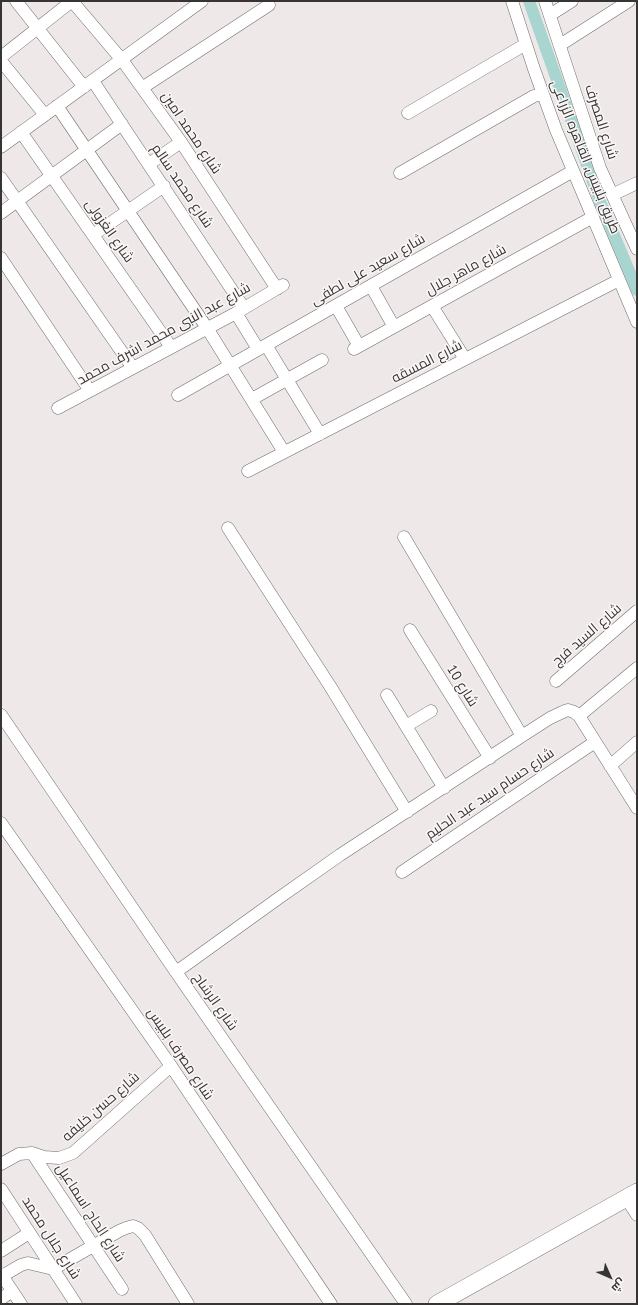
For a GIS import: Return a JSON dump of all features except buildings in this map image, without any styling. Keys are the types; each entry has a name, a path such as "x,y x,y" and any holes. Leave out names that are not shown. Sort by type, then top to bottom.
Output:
{"street":[{"name":"شارع محمد سالم","path":"16,1 38,29 122,124 164,186 262,347 287,379 320,434"},
{"path":"1,57 72,1"},
{"name":"شارع محمد امين","path":"72,1 122,60 181,142 280,286"},
{"path":"1,147 202,1"},
{"name":"طريق بلبيس, القاهره الزراعى","path":"512,1 542,94 637,322"},
{"name":"شارع المصرف","path":"545,1 598,161 637,249"},
{"path":"550,15 572,1"},
{"path":"560,44 629,1"},
{"path":"142,88 269,6"},
{"path":"408,113 526,44"},
{"path":"1,61 45,115"},
{"path":"400,173 534,96 542,94"},
{"path":"57,106 207,328 284,452"},
{"path":"1,213 122,124"},
{"name":"شارع الغزولى","path":"21,132 171,348"},
{"path":"149,164 181,142"},
{"name":"شارع سعيد على لطفى","path":"178,395 573,171"},
{"path":"1,178 132,368"},
{"path":"612,195 637,183"},
{"path":"93,235 164,186"},
{"name":"شارع ماهر جلال","path":"336,306 357,347 593,217"},
{"path":"1,258 90,391"},
{"name":"شارع المسقه","path":"248,471 619,280"},
{"name":"شارع عبد النبى محمد اشرف محمد","path":"58,408 171,348 280,286"},
{"path":"371,286 394,327"},
{"path":"432,306 465,359"},
{"path":"252,400 322,360"},
{"path":"228,528 330,686 407,812"},
{"path":"404,537 522,736"},
{"name":"شارع السيد فرج","path":"556,681 637,611"},
{"name":"شارع 10","path":"410,630 490,758"},
{"path":"579,716 637,668"},
{"path":"387,695 444,788"},
{"path":"176,972 340,855 550,718 565,711 571,710 579,716 637,808"},
{"path":"406,726 432,711"},
{"name":"شارع الرشاح","path":"1,715 176,972 406,1304"},
{"name":"شارع حسام سيد عبد الحليم","path":"402,872 595,742"},
{"path":"610,766 637,742"},
{"name":"شارع مصرف بلبيس","path":"1,823 171,1066 331,1304"},
{"name":"شارع حسن خليفه","path":"1,1164 19,1154 32,1153 44,1157 59,1158 73,1153 171,1066"},
{"name":"شارع الحاج اسماعيل","path":"32,1153 122,1289"},
{"name":"شارع جلال محمد","path":"1,1189 76,1304"},
{"path":"437,1304 632,1195 637,1215"},
{"path":"21,1304 2,1275 28,1263 53,1269 132,1226 138,1228 145,1235 188,1304"},
{"path":"1,1251 29,1233"},
{"path":"1,1299 12,1291"}],"waterway":[{"path":"529,1 601,204 637,290"}]}
